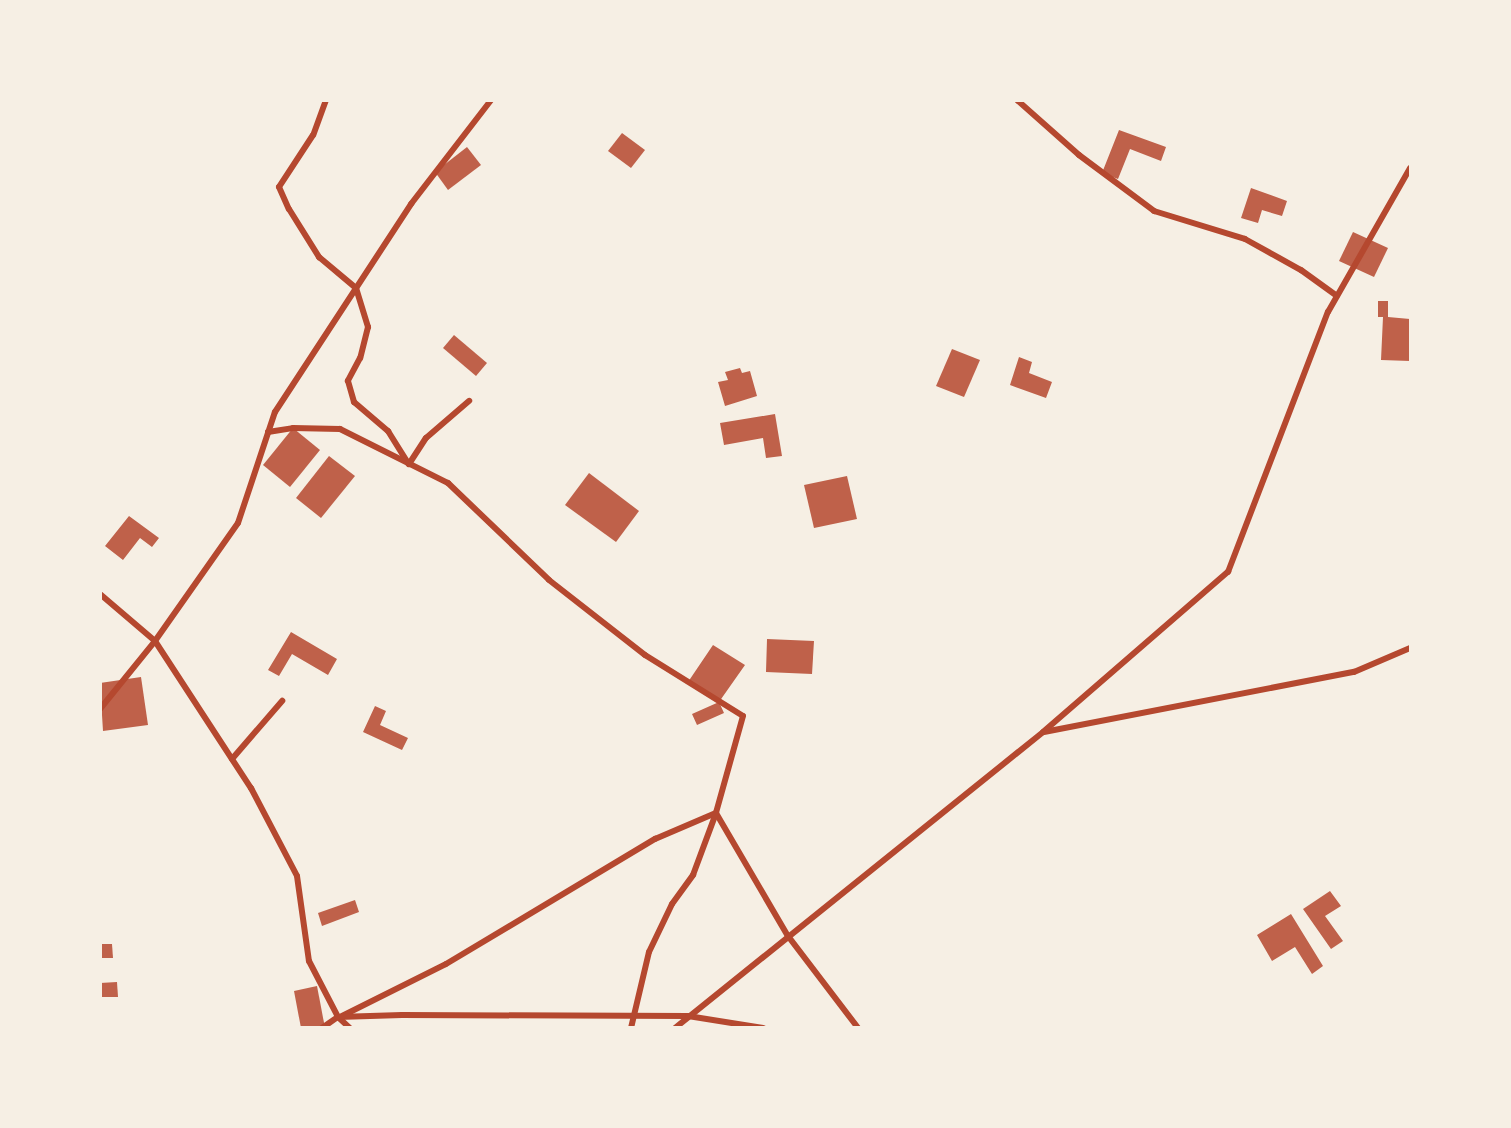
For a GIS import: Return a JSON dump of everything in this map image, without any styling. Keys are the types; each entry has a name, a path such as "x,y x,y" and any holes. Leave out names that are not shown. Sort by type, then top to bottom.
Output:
{"street":[{"path":"326,100 313,135 279,187 289,209 319,257 356,288 368,327 360,358 348,381 354,402 388,431 409,464"},
{"path":"100,709 155,641 238,523 275,412 411,204 491,100"},
{"path":"1017,100 1080,155 1154,211 1245,238 1301,270 1337,296"},
{"path":"675,1028 1043,732 1228,572 1328,312 1410,168"},
{"path":"409,464 426,438 469,401"},
{"path":"268,432 293,428 340,429 448,483 549,580 645,655 743,716 716,813 693,875 672,904 649,952 631,1028"},
{"path":"100,594 155,641 251,788 297,876 309,961 338,1017 350,1028"},
{"path":"1043,732 1354,672 1410,648"},
{"path":"232,759 282,701"},
{"path":"716,813 788,936 858,1028"},
{"path":"322,1028 338,1017 446,964 655,839 716,813"},
{"path":"338,1017 688,1016 763,1028"}],"building":[{"path":"1119,130 1166,147 1161,161 1130,149 1118,179 1102,173"},
{"path":"622,133 645,150 631,168 608,151"},
{"path":"467,147 481,165 448,190 435,172"},
{"path":"1251,188 1287,201 1282,216 1262,210 1258,223 1241,218"},
{"path":"1353,232 1388,248 1374,277 1339,261"},
{"path":"1378,301 1388,301 1388,317 1410,319 1410,361 1381,360 1383,317 1378,317"},
{"path":"454,335 487,363 476,376 443,348"},
{"path":"952,349 980,360 964,397 936,386"},
{"path":"1019,357 1032,362 1029,373 1052,382 1046,398 1010,385"},
{"path":"740,368 742,373 750,371 757,396 725,406 718,382 728,380 725,372"},
{"path":"775,414 782,456 766,458 763,438 724,445 720,423"},
{"path":"293,428 320,450 290,487 263,465"},
{"path":"329,456 355,476 321,518 296,498"},
{"path":"589,473 639,511 616,542 565,505"},
{"path":"847,476 857,519 814,528 804,485"},
{"path":"129,516 159,538 152,547 140,538 123,560 105,546"},
{"path":"291,632 337,659 328,675 292,654 279,676 268,670"},
{"path":"767,639 814,641 812,674 766,672"},
{"path":"713,645 745,665 719,702 688,682"},
{"path":"141,677 148,725 103,731 100,683"},
{"path":"719,702 724,713 697,725 692,714"},
{"path":"375,706 386,711 380,725 408,738 402,750 363,732"},
{"path":"1330,891 1341,906 1325,916 1343,941 1331,949 1303,909"},
{"path":"355,900 359,912 322,926 318,913"},
{"path":"1291,914 1323,966 1312,974 1295,947 1272,961 1257,935"},
{"path":"100,944 112,944 113,958 100,958"},
{"path":"117,982 118,997 100,997 100,983"},
{"path":"317,986 325,1028 301,1028 294,991"}]}
